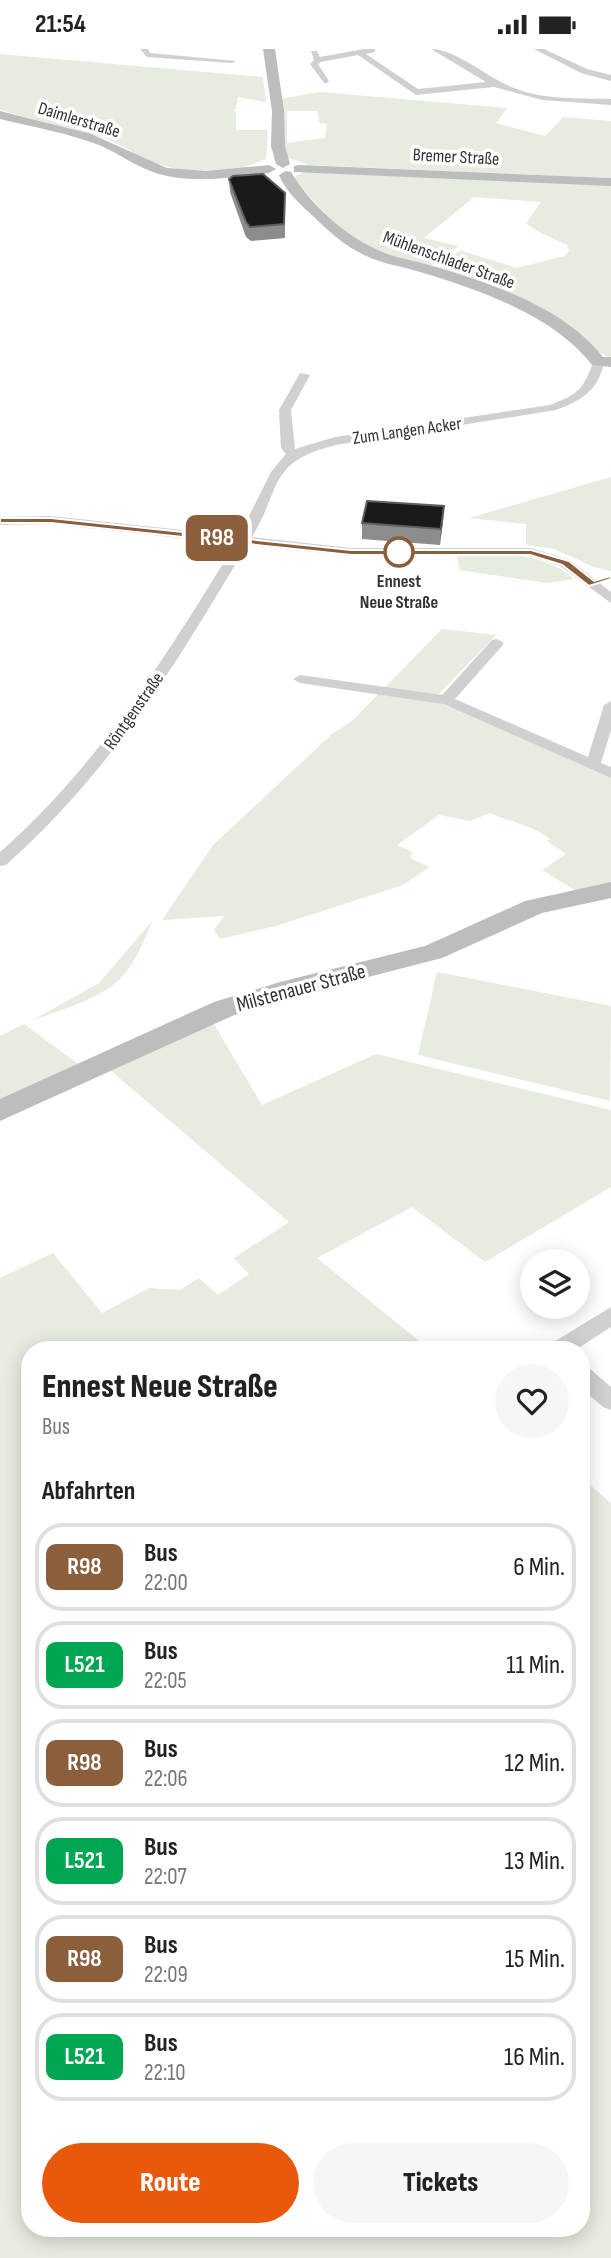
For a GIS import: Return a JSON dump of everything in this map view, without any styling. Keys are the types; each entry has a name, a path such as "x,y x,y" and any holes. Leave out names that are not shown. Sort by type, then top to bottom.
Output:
{"street":[{"path":"144,49 147,55 232,61"},
{"path":"270,49 278,111 278,146 284,169"},
{"path":"312,49 318,60"},
{"path":"325,81 314,64 318,60 377,49"},
{"path":"435,49 495,84 515,92 541,97 611,102"},
{"path":"538,49 584,71 611,78"},
{"path":"360,53 416,92 495,84"},
{"name":"Daimlerstraße","path":"0,115 95,140 115,147 151,168 169,173 212,174 284,169"},
{"name":"Bremer Straße","path":"284,169 611,182"},
{"name":"Mühlenschlader Straße","path":"284,169 290,186 333,229 352,243 376,255 470,285 555,323 586,344 604,362"},
{"name":"Zum Langen Acker","path":"295,455 335,441 552,408 589,389 604,362"},
{"path":"243,541 282,464 295,455 287,448 285,410 304,375"},
{"path":"0,521 51,520 351,552 531,552 565,563 611,599"},
{"name":"Röntgenstraße","path":"0,861 92,771 139,708 243,541"},
{"path":"593,584 611,579"},
{"path":"446,700 497,643"},
{"path":"300,679 446,700 611,773"},
{"path":"593,765 608,726 611,705"},
{"name":"Milstenauer Straße","path":"0,1111 223,1009 260,996 433,952 534,907 611,890"},
{"path":"572,1341 611,1316"},
{"path":"590,1382 611,1400"}],"shaded area":[{"path":"0,54 263,77 266,102 238,97 236,109 233,110 236,112 236,130 268,130 266,159 242,168 186,172 149,161 110,140 0,110"},
{"path":"320,92 507,108 496,123 545,136 563,117 611,121 611,178 309,165 285,157 280,99","holes":["287,111 318,111 319,123 327,124 325,138 287,143"]},
{"path":"306,172 611,185 611,359 479,285 484,282 468,281 438,269 460,250 516,268 565,256 569,251 567,245 526,223 541,202 474,197 424,238 459,246 429,267 380,253 337,227 295,180 295,176"},
{"path":"611,477 611,571 594,567 554,549 526,545 526,524 469,518"},
{"path":"456,554 533,559 548,563 574,579 547,583 460,570"},
{"path":"442,629 496,635 433,700 611,778 611,885 576,891 542,870 566,854 547,841 550,839 543,834 528,827 490,813 470,821 439,815 397,845 412,852 411,859 430,867 403,885 276,926 220,939 214,930 224,916 162,920 213,845 332,734 352,721"},
{"path":"153,920 139,951 121,978 102,992 78,1004 31,1021 99,983"},
{"path":"437,972 611,1006 610,1101 418,1055"},
{"path":"212,1021 262,1105 376,1054 611,1110 611,1187 485,1262 412,1207 317,1258 419,1341 21,1341 21,2237 590,2237 590,1485 611,1503 611,2258 0,2258 0,1278 53,1253 102,1313 149,1288 180,1290 199,1278 218,1295 249,1274 234,1258 289,1222 111,1071"},
{"path":"24,1024 81,1066 0,1104 0,1036"}],"building":[{"path":"263,174 285,193 284,224 250,227 229,179 233,176"},
{"path":"367,501 444,506 441,529 362,523"}],"bus line":[{"name":"R98","path":"0,521 51,520 300,549 351,552 531,552 565,563 593,584 611,579"}],"place":[{"name":"Ennest Neue Straße","path":"399,552"}]}
